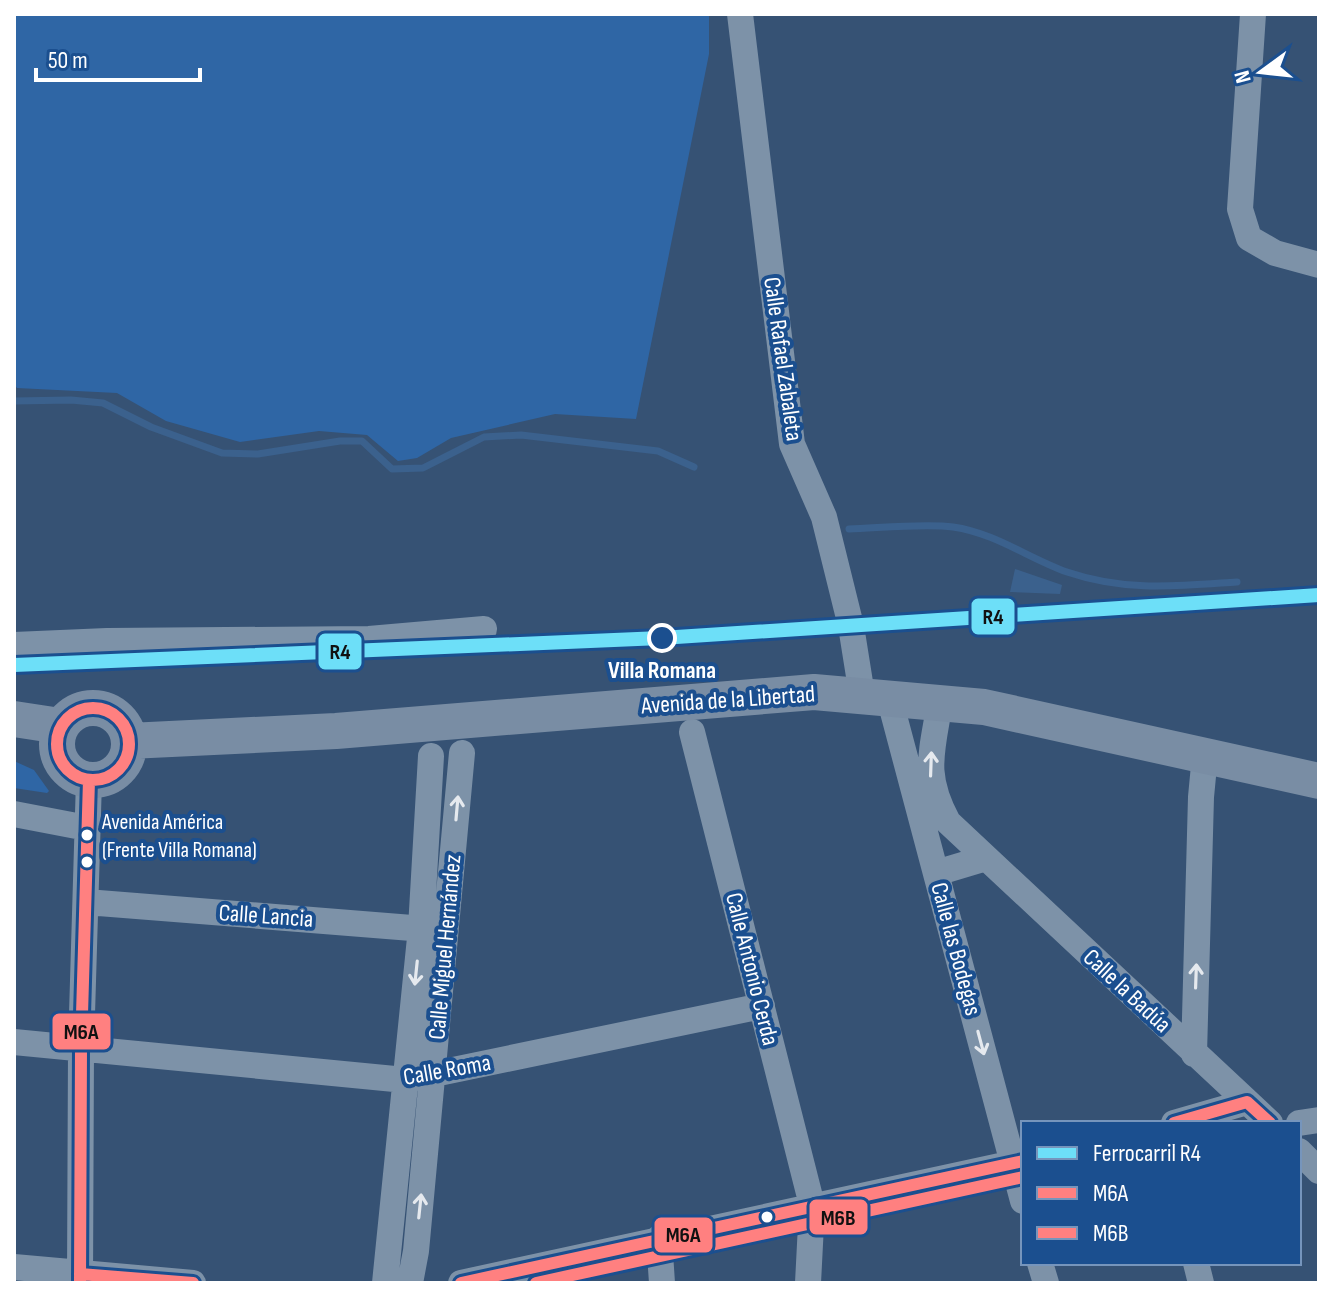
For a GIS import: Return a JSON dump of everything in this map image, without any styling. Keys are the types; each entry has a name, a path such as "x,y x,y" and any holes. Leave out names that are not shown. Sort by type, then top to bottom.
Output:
{"main road":[{"name":"Avenida de la Libertad","path":"129,741 336,731 814,692 984,707 1319,781"},
{"path":"99,707 120,719 129,741 129,751 118,770 102,779 89,780 72,774 59,758 57,736 60,726 76,711 99,707"},
{"path":"14,719 60,726"}],"street":[{"name":"Calle Rafael Zabaleta","path":"740,14 792,444 824,517 851,626 876,696"},
{"path":"1253,14 1240,209 1249,238 1275,253 1319,265"},
{"path":"14,645 107,641 369,639 484,629"},
{"name":"Calle las Bodegas","path":"876,696 915,794 1018,1162 1021,1185"},
{"name":"Calle la Badúa","path":"940,702 929,769 938,805 948,822 1268,1121"},
{"name":"Calle Antonio Cerda","path":"692,732 812,1205 808,1283"},
{"name":"Calle Miguel Hernández","path":"385,1283 405,1080 434,929 462,753"},
{"path":"1194,1054 1201,797 1205,755"},
{"name":"Calle Miguel Hernández","path":"410,1283 416,1251 433,1075 431,756"},
{"path":"80,1279 81,1048 89,780"},
{"path":"915,794 948,822"},
{"path":"14,814 87,828"},
{"path":"936,873 986,858"},
{"name":"Calle Lancia","path":"86,902 434,929"},
{"name":"Calle Roma","path":"14,1042 405,1080 762,1006"},
{"path":"1181,1121 1247,1102"},
{"path":"1301,1153 1319,1171"},
{"path":"461,1283 1018,1162"},
{"path":"659,1238 662,1283"},
{"path":"14,1267 80,1279 193,1283"}],"shaded area":[{"path":"14,14 709,14 709,54 636,419 555,414 451,438 417,458 398,461 367,435 319,431 240,442 166,421 117,393 17,388 14,384"},
{"path":"1015,569 1062,585 1060,594 1010,592"},
{"path":"14,761 34,770 49,791 14,788"}],"waterway":[{"path":"14,401 103,403 151,427 222,453 258,454 340,441 362,441 392,469 423,468 484,437 521,435 658,451 694,467"},
{"path":"849,529 930,525 968,530 1067,572 1110,583 1152,586 1237,582"}],"rail line":[{"name":"R4","path":"14,665 661,638 1319,595"}],"transit line":[{"name":"M6A","path":"100,708 119,718 127,730 129,744 127,758 119,770 107,778 86,780 67,770 59,758 57,737 67,718 79,710 100,708"},
{"name":"M6A","path":"80,1283 81,1048 89,780"},
{"name":"M6A","path":"1181,1121 1247,1102 1268,1121"},
{"name":"M6A","path":"461,1283 1021,1161"},
{"name":"M6B","path":"536,1283 1021,1177"},
{"name":"M6A","path":"80,1274 193,1283"}],"place":[{"name":"Villa Romana","path":"662,638"},
{"name":"Avenida América (Frente Villa Romana)","path":"87,835"}]}
